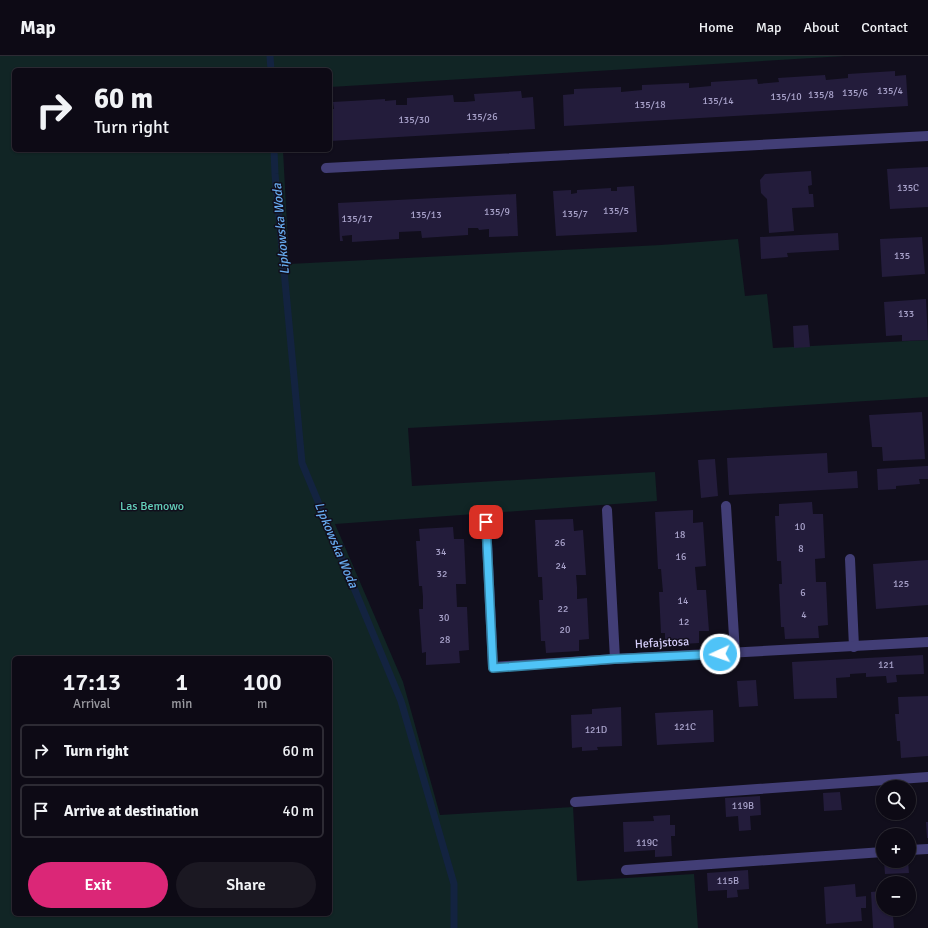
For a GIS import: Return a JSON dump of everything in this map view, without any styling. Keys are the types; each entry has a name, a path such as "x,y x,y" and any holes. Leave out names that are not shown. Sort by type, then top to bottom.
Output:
{"street":[{"path":"326,168 928,136"},
{"path":"726,506 735,653"},
{"path":"607,510 614,659"},
{"name":"Hefajstosa","path":"486,522 493,668 614,659 928,642"},
{"path":"850,559 854,647"},
{"path":"576,802 928,777"},
{"path":"916,850 928,849"},
{"path":"626,870 876,852"}],"green space":[{"name":"Las Bemowo","path":"0,56 845,56 332,87 332,68 12,68 12,152 283,152 289,264 661,245 738,239 745,296 767,294 773,348 928,340 928,397 652,415 408,428 412,486 655,472 657,501 335,524 403,682 440,815 573,807 577,881 694,874 698,928 0,928"}],"building":[{"path":"895,71 895,76 906,75 908,106 564,126 563,95 574,94 574,89 621,87 621,92 642,90 642,85 689,83 689,88 711,86 711,82 757,79 758,84 779,82 778,78 825,75 826,80 848,78 848,74"},
{"path":"521,91 522,98 533,97 535,129 332,141 333,102 385,99 385,101 396,100 396,105 407,105 407,98 453,95 454,102 464,102 475,101 474,94"},
{"path":"928,167 928,207 890,209 887,169"},
{"path":"811,171 812,185 808,186 809,194 813,194 814,207 792,208 794,231 769,233 767,199 761,193 760,180 765,174"},
{"path":"634,186 637,232 556,236 553,191 571,190 571,194 577,193 577,190 611,188 611,191 617,191 617,187"},
{"path":"516,194 518,236 489,237 489,229 479,230 478,228 468,228 468,235 422,238 421,231 399,232 399,239 352,242 352,235 342,236 343,241 340,241 338,203"},
{"path":"838,233 839,250 787,253 788,257 761,259 760,237"},
{"path":"922,237 925,274 882,277 880,239"},
{"path":"926,299 928,340 902,341 902,335 886,336 884,302"},
{"path":"808,325 810,347 794,348 793,326"},
{"path":"922,412 925,459 883,461 882,447 872,447 869,415"},
{"path":"827,453 828,473 857,471 858,488 729,495 727,458"},
{"path":"715,459 718,496 701,498 698,460"},
{"path":"928,466 928,479 919,479 920,484 896,486 896,489 878,490 877,469"},
{"path":"812,502 813,514 823,514 825,558 815,559 816,582 826,582 828,625 818,626 819,638 785,639 784,627 781,627 779,584 782,584 781,561 777,561 775,516 779,516 779,504"},
{"path":"693,510 693,523 703,522 706,566 695,567 697,590 706,590 709,631 699,631 699,643 665,645 665,633 661,633 659,592 663,592 661,569 658,569 655,512"},
{"path":"573,519 574,531 583,530 586,575 576,575 577,599 587,598 589,639 579,640 579,651 546,653 545,641 541,641 539,600 543,600 542,577 538,577 535,520"},
{"path":"453,527 454,539 464,539 466,584 456,584 457,607 467,607 469,650 459,651 460,663 426,665 426,652 422,653 419,609 423,609 423,597 422,586 419,586 416,541 420,541 419,529"},
{"path":"928,560 928,605 876,609 873,564"},
{"path":"923,655 924,674 896,675 897,682 887,683 886,676 866,677 866,673 850,674 850,677 836,678 837,698 794,699 792,662"},
{"path":"756,680 758,706 739,707 737,681"},
{"path":"928,696 928,756 901,758 900,741 897,741 895,714 899,714 898,697"},
{"path":"621,707 622,746 597,747 598,750 582,751 582,747 572,748 571,715 592,714 592,709"},
{"path":"713,710 714,742 657,745 655,713"},
{"path":"840,792 842,810 824,811 823,793"},
{"path":"760,796 761,815 750,816 751,830 739,831 738,816 726,817 725,798"},
{"path":"670,815 670,825 675,825 675,836 671,836 672,856 655,857 655,850 624,852 623,822 654,821 653,816"},
{"path":"926,822 928,822 928,838 927,838"},
{"path":"885,868 909,868 909,873 885,874"},
{"path":"748,870 749,889 737,890 738,897 727,898 727,890 708,891 707,873"},
{"path":"855,884 856,897 866,896 866,908 861,908 862,921 826,924 824,887"},
{"path":"871,892 876,892 876,916 893,916 894,928 873,928"}],"waterway":[{"name":"Lipkowska Woda","path":"270,56 271,68"},
{"name":"Lipkowska Woda","path":"274,152 302,463 401,701 454,884 454,928"}],"route":[{"path":"486,522 493,668 614,659 720,654"}]}
